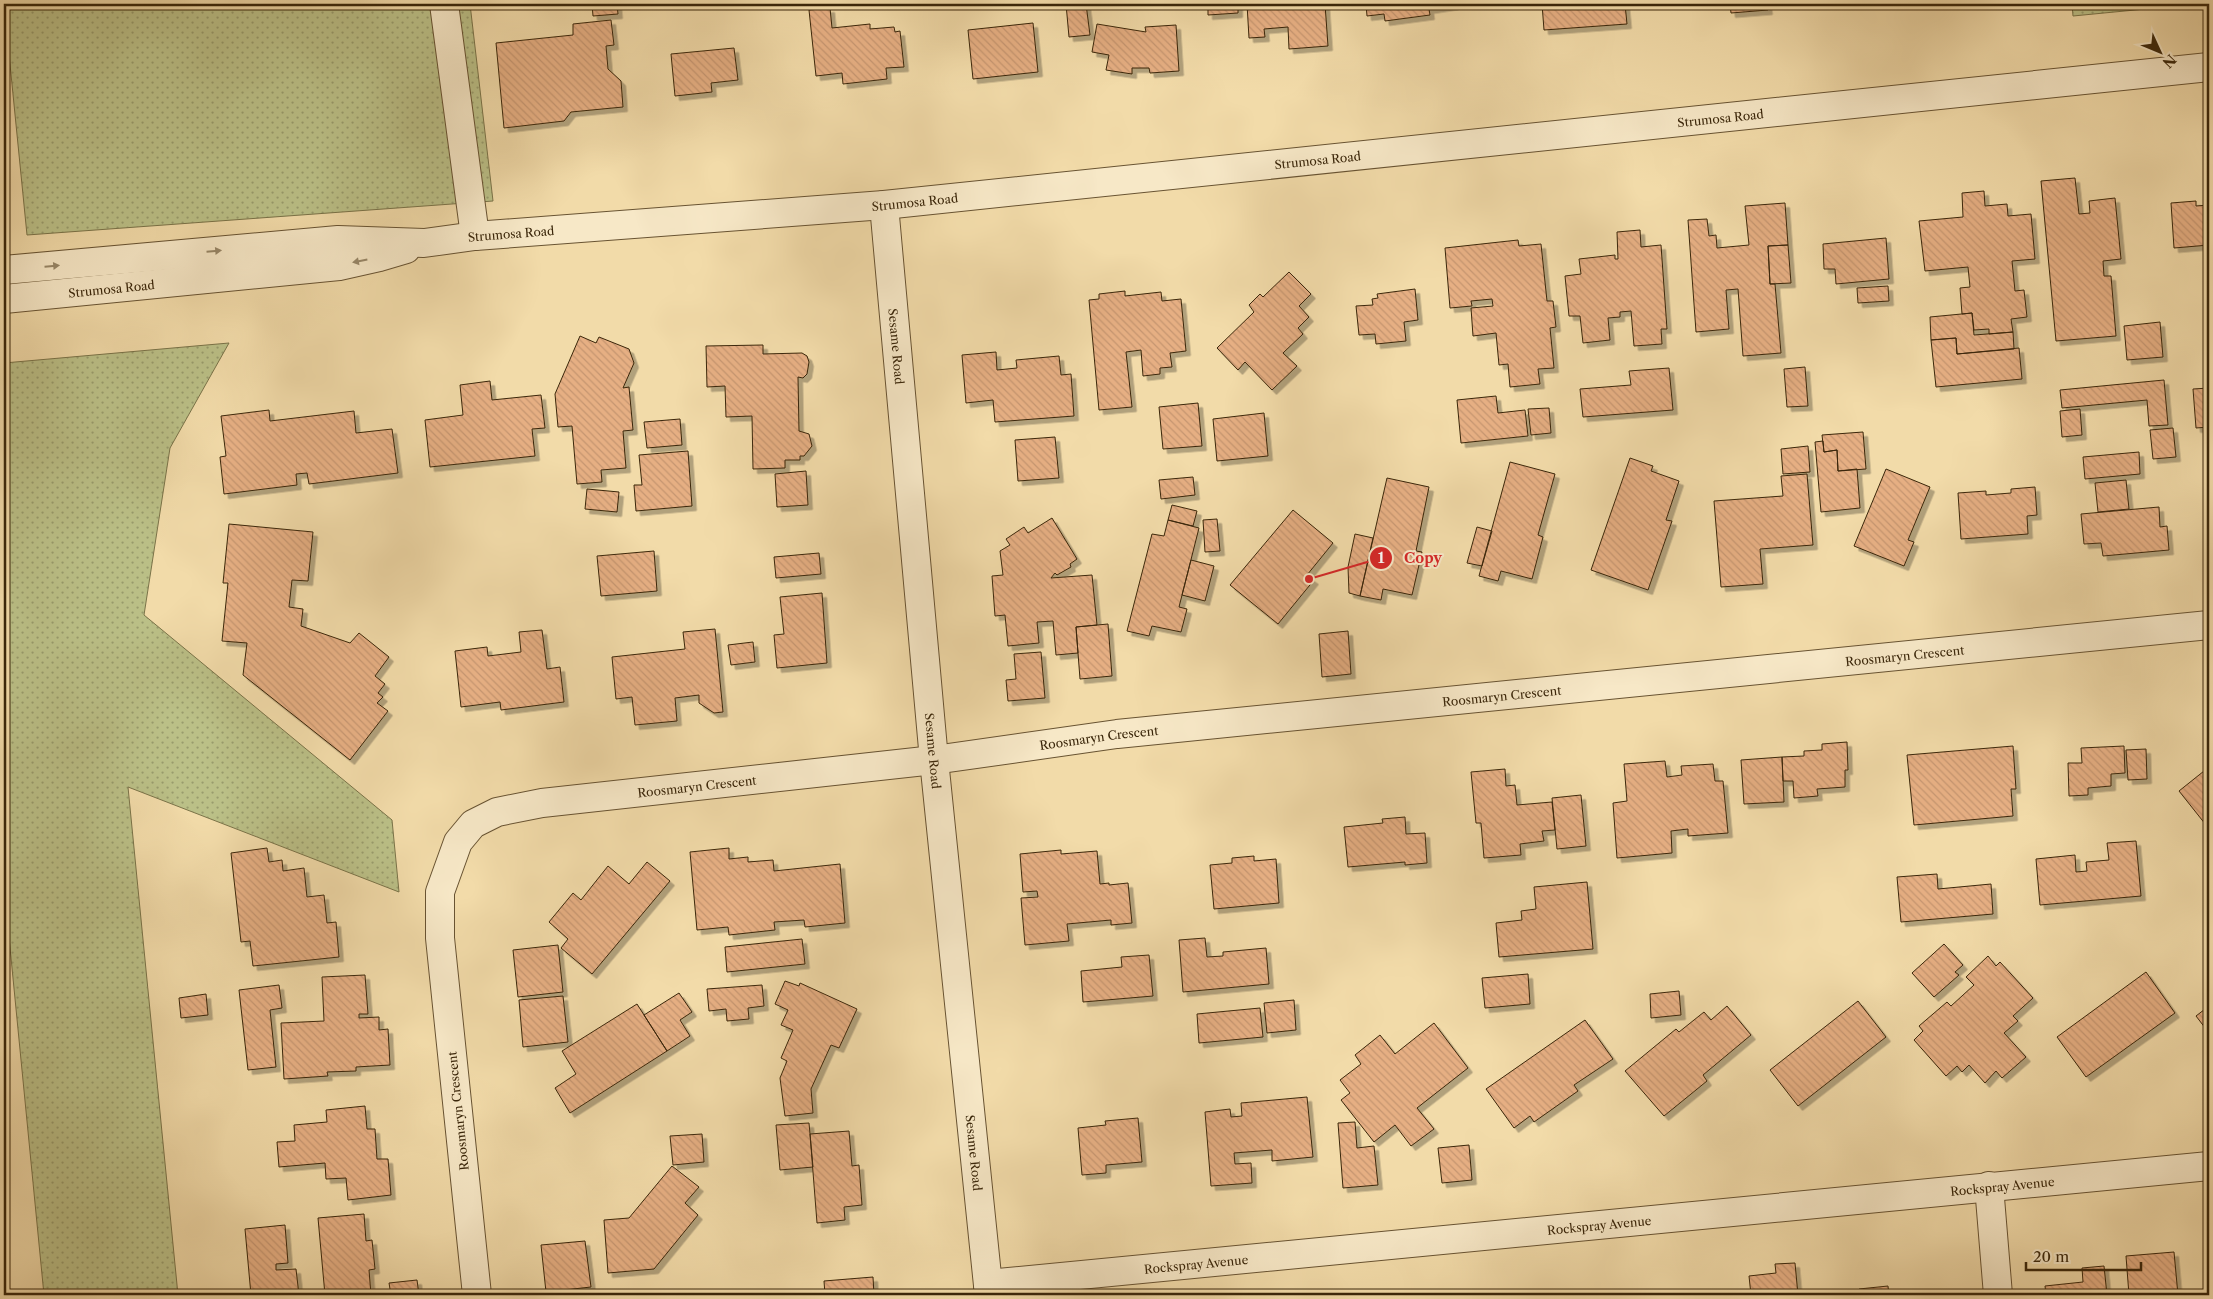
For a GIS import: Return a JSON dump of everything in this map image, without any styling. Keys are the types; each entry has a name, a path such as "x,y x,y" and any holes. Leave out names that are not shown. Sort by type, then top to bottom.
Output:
{"street":[{"path":"444,4 475,236"},
{"name":"Strumosa Road","path":"4,270 338,240 424,243 475,236 884,205 2209,67"},
{"name":"Sesame Road","path":"884,205 934,760 988,1290"},
{"name":"Strumosa Road","path":"4,299 339,266 379,258 424,243"},
{"name":"Roosmaryn Crescent","path":"477,1295 440,938 440,892 458,842 474,824 496,812 542,803 934,760 1117,734 2209,625"},
{"name":"Rockspray Avenue","path":"988,1290 1989,1186 2209,1166"},
{"path":"1989,1186 1998,1295"}],"green space":[{"path":"4,4 470,4 493,201 27,235"},
{"path":"2072,4 2197,4 2073,16"},
{"path":"229,343 170,448 144,615 392,820 399,892 128,787 178,1295 44,1295 4,886 4,363"}],"building":[{"path":"592,4 617,4 618,14 593,16"},
{"path":"1066,4 1086,4 1090,35 1069,37"},
{"path":"1208,4 1247,4 1238,5 1238,13 1208,15"},
{"path":"1247,4 1325,4 1328,46 1289,49 1288,27 1264,29 1265,37 1249,38"},
{"path":"1366,4 1454,5 1429,9 1430,15 1385,21 1384,14 1367,16"},
{"path":"1542,4 1625,4 1627,24 1544,30"},
{"path":"1730,4 1767,4 1768,10 1731,13"},
{"path":"830,8 832,28 870,24 870,29 894,27 895,32 900,31 904,67 886,68 887,79 843,84 842,73 816,76 809,10"},
{"path":"611,20 614,45 606,46 608,69 621,81 623,107 571,112 564,121 504,128 496,43 573,35 573,24"},
{"path":"1033,23 1038,72 973,79 968,30"},
{"path":"1097,24 1146,32 1145,27 1176,25 1179,71 1150,73 1149,68 1132,68 1132,74 1106,70 1109,55 1092,52"},
{"path":"734,48 738,80 711,83 712,92 675,96 671,54"},
{"path":"2075,178 2079,214 2090,213 2089,201 2115,198 2121,259 2103,261 2104,276 2111,276 2116,336 2056,341 2041,181"},
{"path":"1984,191 1985,206 2007,204 2008,216 2031,214 2035,259 2012,261 2015,291 2024,290 2027,317 2011,319 2013,332 1989,334 1989,329 1974,330 1972,313 1962,314 1960,288 1970,287 1968,267 1925,271 1919,221 1963,217 1962,193"},
{"path":"2196,201 2196,206 2209,205 2209,245 2174,248 2171,203"},
{"path":"1785,203 1788,245 1768,246 1770,284 1775,284 1781,353 1743,356 1738,289 1726,290 1729,329 1696,332 1688,220 1707,219 1709,236 1716,235 1717,248 1749,245 1745,206"},
{"path":"1640,230 1641,247 1661,245 1667,329 1661,329 1662,344 1634,346 1631,311 1620,312 1620,317 1608,318 1610,340 1583,343 1580,316 1569,316 1565,276 1581,274 1579,259 1615,255 1615,259 1618,259 1617,232"},
{"path":"1886,238 1889,279 1836,284 1835,269 1824,269 1823,244"},
{"path":"1518,240 1519,246 1541,244 1547,301 1553,301 1556,327 1550,328 1554,368 1538,369 1540,384 1510,387 1508,364 1499,365 1496,333 1473,336 1471,308 1493,306 1492,299 1471,301 1472,306 1450,308 1445,248"},
{"path":"1788,245 1791,283 1770,284 1768,246"},
{"path":"1289,272 1311,294 1299,306 1309,317 1298,328 1303,334 1283,353 1297,366 1272,390 1245,362 1238,370 1217,348 1254,312 1249,305 1260,294 1263,297"},
{"path":"1888,286 1889,301 1858,303 1857,288"},
{"path":"1415,289 1418,320 1404,322 1406,341 1376,344 1375,334 1359,335 1356,306 1373,305 1372,299 1378,298 1377,294"},
{"path":"1125,291 1125,296 1161,292 1162,301 1181,299 1186,351 1170,353 1172,367 1160,368 1160,374 1143,376 1141,350 1126,352 1132,407 1099,410 1089,300 1099,299 1099,294"},
{"path":"1972,313 1974,335 2013,332 2014,349 1957,354 1956,338 1931,340 1930,317"},
{"path":"2160,322 2163,357 2127,360 2124,326"},
{"path":"580,336 596,343 599,337 629,349 634,363 623,388 629,387 633,430 623,431 626,468 601,470 602,482 577,484 572,426 558,427 555,394"},
{"path":"1956,338 1957,354 2019,348 2022,379 1936,387 1931,340"},
{"path":"763,345 763,354 802,353 807,356 809,362 807,374 803,378 798,377 799,431 809,434 812,446 804,456 800,456 800,460 785,460 785,468 753,469 752,416 726,417 725,386 707,387 706,346"},
{"path":"996,352 997,370 1017,368 1016,360 1059,356 1061,375 1071,374 1074,416 995,422 993,400 966,403 962,355"},
{"path":"1805,367 1808,406 1787,407 1784,369"},
{"path":"1669,368 1673,410 1583,417 1580,389 1631,385 1629,371"},
{"path":"2164,380 2168,425 2149,426 2147,400 2062,408 2060,390"},
{"path":"490,381 492,400 541,395 545,428 532,429 535,456 430,467 425,420 463,415 460,385"},
{"path":"2209,388 2209,427 2196,428 2193,389"},
{"path":"1496,396 1498,413 1525,410 1528,436 1461,443 1457,400"},
{"path":"1198,403 1202,446 1163,449 1159,407"},
{"path":"1549,408 1551,433 1531,435 1528,409"},
{"path":"2080,409 2082,435 2062,437 2060,411"},
{"path":"269,410 270,421 354,411 356,433 392,429 398,473 309,484 307,473 296,474 297,485 224,494 220,457 226,456 221,416"},
{"path":"1264,413 1268,456 1217,461 1213,419"},
{"path":"680,419 682,445 647,448 644,422"},
{"path":"2173,428 2176,457 2153,459 2150,430"},
{"path":"1863,432 1866,469 1838,471 1837,450 1824,452 1822,435"},
{"path":"1055,437 1059,478 1018,481 1015,440"},
{"path":"1823,441 1824,452 1837,450 1838,471 1857,469 1860,508 1821,512 1815,442"},
{"path":"1808,446 1810,472 1783,474 1781,449"},
{"path":"688,451 692,506 636,511 634,485 642,485 639,455"},
{"path":"2139,452 2140,474 2085,479 2083,457"},
{"path":"1630,458 1653,466 1651,471 1679,481 1666,520 1672,521 1648,590 1591,570"},
{"path":"1510,462 1555,474 1538,535 1543,537 1532,579 1501,571 1498,581 1479,576"},
{"path":"1886,469 1930,487 1908,540 1914,542 1904,566 1854,546"},
{"path":"806,471 808,505 777,507 775,474"},
{"path":"1807,474 1813,545 1760,549 1763,584 1721,587 1714,501 1783,496 1781,476"},
{"path":"1193,477 1195,495 1161,499 1159,480"},
{"path":"1387,478 1429,487 1416,551 1422,552 1412,595 1383,589 1381,600 1360,596"},
{"path":"2126,480 2129,509 2098,512 2095,483"},
{"path":"2035,487 2037,515 2027,516 2028,534 1961,539 1958,493 1986,491 1986,495 2011,493 2011,489"},
{"path":"587,489 619,492 617,512 585,509"},
{"path":"1172,505 1197,511 1193,526 1168,520"},
{"path":"2159,507 2160,527 2167,526 2169,550 2103,556 2101,543 2084,544 2081,514"},
{"path":"1293,510 1333,543 1307,575 1314,580 1278,624 1230,585"},
{"path":"1052,518 1077,559 1070,564 1071,567 1057,575 1055,573 1051,578 1092,575 1097,625 1076,627 1078,653 1056,655 1053,621 1037,622 1039,643 1008,646 1005,615 995,616 992,576 1003,575 1000,551 1010,545 1006,539 1024,527 1028,533"},
{"path":"1217,519 1220,551 1205,552 1203,520"},
{"path":"1168,520 1199,528 1179,607 1187,609 1181,632 1152,626 1149,636 1127,631 1152,534 1164,536"},
{"path":"229,524 313,532 308,581 292,580 289,607 303,609 301,626 350,643 359,633 389,657 375,676 385,684 378,693 383,697 377,703 388,711 350,760 243,675 247,643 222,641 228,583 223,583"},
{"path":"1477,527 1492,531 1482,566 1467,563"},
{"path":"1355,534 1373,538 1360,596 1349,593 1348,567"},
{"path":"654,551 657,591 601,596 597,556"},
{"path":"819,553 821,574 776,578 774,557"},
{"path":"1191,560 1214,566 1205,601 1182,595"},
{"path":"822,593 827,663 777,668 774,635 784,634 780,597"},
{"path":"1108,624 1112,676 1080,679 1076,627"},
{"path":"715,629 723,712 714,713 699,703 699,695 675,698 677,721 635,725 632,697 616,699 612,657 685,649 683,632"},
{"path":"542,630 547,669 560,667 564,702 501,710 500,702 461,707 455,651 487,647 488,656 521,652 519,632"},
{"path":"1348,631 1351,674 1322,677 1319,634"},
{"path":"753,642 755,662 731,665 728,645"},
{"path":"1041,652 1045,698 1008,701 1006,680 1016,679 1014,654"},
{"path":"1847,742 1848,770 1845,770 1845,787 1817,789 1818,796 1794,798 1793,781 1783,781 1782,757 1804,756 1804,751 1822,750 1822,744"},
{"path":"2013,746 2016,789 2011,789 2013,816 1914,825 1907,755"},
{"path":"2124,746 2125,773 2111,774 2111,786 2088,788 2088,795 2069,796 2068,763 2082,763 2081,748"},
{"path":"2146,749 2147,779 2128,780 2126,750"},
{"path":"1782,757 1784,802 1744,804 1741,760"},
{"path":"1665,761 1667,777 1682,775 1681,766 1713,764 1715,781 1723,781 1728,833 1688,836 1688,829 1671,831 1672,853 1617,858 1613,803 1627,801 1624,764"},
{"path":"2209,767 2209,822 2206,825 2179,791"},
{"path":"1505,769 1506,786 1515,785 1517,805 1552,802 1555,830 1542,831 1544,841 1520,844 1521,855 1484,858 1481,823 1476,823 1471,772"},
{"path":"1581,795 1586,846 1557,849 1552,798"},
{"path":"1405,817 1406,834 1425,833 1427,863 1405,865 1405,862 1348,867 1344,827 1383,823 1382,819"},
{"path":"2136,841 2141,896 2040,905 2036,859 2075,855 2076,872 2087,871 2086,862 2109,860 2107,843"},
{"path":"267,848 269,862 282,860 283,871 304,868 307,897 324,895 327,923 336,922 339,957 253,966 250,941 241,942 231,853"},
{"path":"729,848 729,859 748,857 748,862 773,860 774,871 840,864 845,923 805,927 804,920 774,922 775,930 729,935 728,927 697,930 690,852"},
{"path":"1061,850 1061,854 1097,851 1100,884 1128,883 1132,923 1111,925 1111,920 1067,924 1069,941 1025,945 1021,898 1038,897 1037,891 1023,892 1020,854"},
{"path":"1254,856 1254,861 1276,859 1279,903 1214,909 1210,865 1232,863 1232,858"},
{"path":"647,862 670,881 592,974 561,948 568,939 549,922 573,893 581,900 608,866 629,884"},
{"path":"1937,874 1938,889 1991,884 1993,914 1901,922 1897,877"},
{"path":"1587,882 1593,949 1499,957 1496,923 1522,920 1521,911 1536,909 1534,887"},
{"path":"1205,938 1207,957 1223,956 1223,952 1266,948 1269,984 1183,992 1179,940"},
{"path":"802,939 805,964 727,972 725,947"},
{"path":"1944,944 1963,965 1955,972 1959,975 1934,997 1912,973"},
{"path":"558,945 563,992 518,997 513,950"},
{"path":"1149,955 1153,996 1083,1002 1081,971 1122,967 1121,957"},
{"path":"1988,956 1996,966 2000,962 2033,998 2013,1016 2018,1021 2004,1033 2026,1057 2002,1078 1996,1071 1985,1083 1969,1065 1962,1072 1957,1066 1946,1076 1914,1040 1923,1031 1919,1026 1947,1002 1951,1006 1974,985 1966,977"},
{"path":"2146,972 2175,1013 2086,1077 2057,1037"},
{"path":"1528,974 1530,1004 1485,1008 1482,978"},
{"path":"365,975 368,1014 359,1014 359,1018 379,1017 379,1030 388,1029 390,1065 356,1067 356,1071 327,1072 328,1076 284,1079 281,1023 324,1021 322,977"},
{"path":"785,981 799,986 800,983 857,1009 839,1048 831,1045 811,1089 813,1113 785,1116 780,1078 787,1061 781,1058 793,1030 781,1025 788,1010 775,1004"},
{"path":"279,985 282,1008 270,1010 276,1067 248,1070 239,990"},
{"path":"762,985 764,1006 748,1008 749,1019 727,1021 726,1009 709,1011 707,989"},
{"path":"1679,991 1681,1015 1651,1018 1650,994"},
{"path":"679,993 692,1012 680,1020 690,1036 667,1051 644,1015"},
{"path":"206,994 208,1015 181,1018 179,998"},
{"path":"563,996 568,1042 523,1047 519,1000"},
{"path":"1294,1000 1296,1030 1267,1033 1264,1003"},
{"path":"1858,1001 1886,1037 1798,1106 1770,1070"},
{"path":"637,1004 667,1051 570,1113 555,1088 576,1074 562,1051"},
{"path":"1727,1006 1751,1035 1703,1075 1707,1081 1664,1116 1625,1071 1676,1029 1679,1032 1704,1012 1711,1020"},
{"path":"2209,1006 2209,1033 2196,1016"},
{"path":"1260,1008 1263,1037 1199,1043 1197,1014"},
{"path":"1585,1020 1613,1059 1574,1085 1578,1091 1534,1122 1530,1116 1514,1128 1486,1089"},
{"path":"1434,1023 1468,1068 1417,1108 1434,1129 1411,1146 1395,1125 1374,1142 1341,1100 1350,1093 1340,1080 1361,1064 1355,1055 1380,1035 1395,1054"},
{"path":"1307,1097 1313,1157 1272,1161 1272,1150 1234,1153 1235,1164 1251,1163 1252,1183 1211,1186 1205,1112 1230,1109 1231,1117 1242,1116 1241,1103"},
{"path":"365,1106 367,1129 375,1129 377,1159 388,1159 391,1195 348,1200 346,1178 326,1179 325,1163 279,1167 277,1142 295,1141 294,1125 327,1122 326,1110"},
{"path":"1138,1118 1142,1162 1106,1165 1106,1173 1082,1175 1078,1128 1106,1125 1105,1121"},
{"path":"1355,1122 1357,1148 1374,1146 1378,1185 1343,1188 1338,1123"},
{"path":"809,1123 813,1167 780,1170 776,1125"},
{"path":"849,1131 852,1166 859,1165 862,1205 844,1207 845,1220 817,1223 810,1134"},
{"path":"702,1134 704,1162 673,1165 670,1136"},
{"path":"1469,1145 1472,1180 1442,1183 1438,1148"},
{"path":"672,1166 699,1187 685,1203 698,1215 654,1269 608,1273 604,1220 629,1218"},
{"path":"364,1214 366,1241 372,1240 375,1269 369,1270 371,1295 325,1295 318,1218"},
{"path":"285,1225 288,1263 276,1264 276,1270 296,1269 299,1295 251,1295 245,1229"},
{"path":"585,1241 591,1287 546,1292 541,1245"},
{"path":"2174,1252 2178,1295 2129,1295 2126,1256"},
{"path":"1795,1263 1798,1295 1751,1295 1749,1276 1776,1273 1775,1264"},
{"path":"2104,1266 2107,1295 2046,1295 2045,1286 2083,1282 2082,1268"},
{"path":"873,1277 874,1295 825,1295 824,1281"},
{"path":"417,1280 419,1295 391,1295 389,1283"},
{"path":"1888,1286 1889,1295 1859,1295 1859,1289"},
{"path":"591,1291 591,1295 548,1295"},
{"path":"1734,1291 1734,1295 1685,1295"}],"place":[{"name":"Copy","path":"1309,579"}]}
